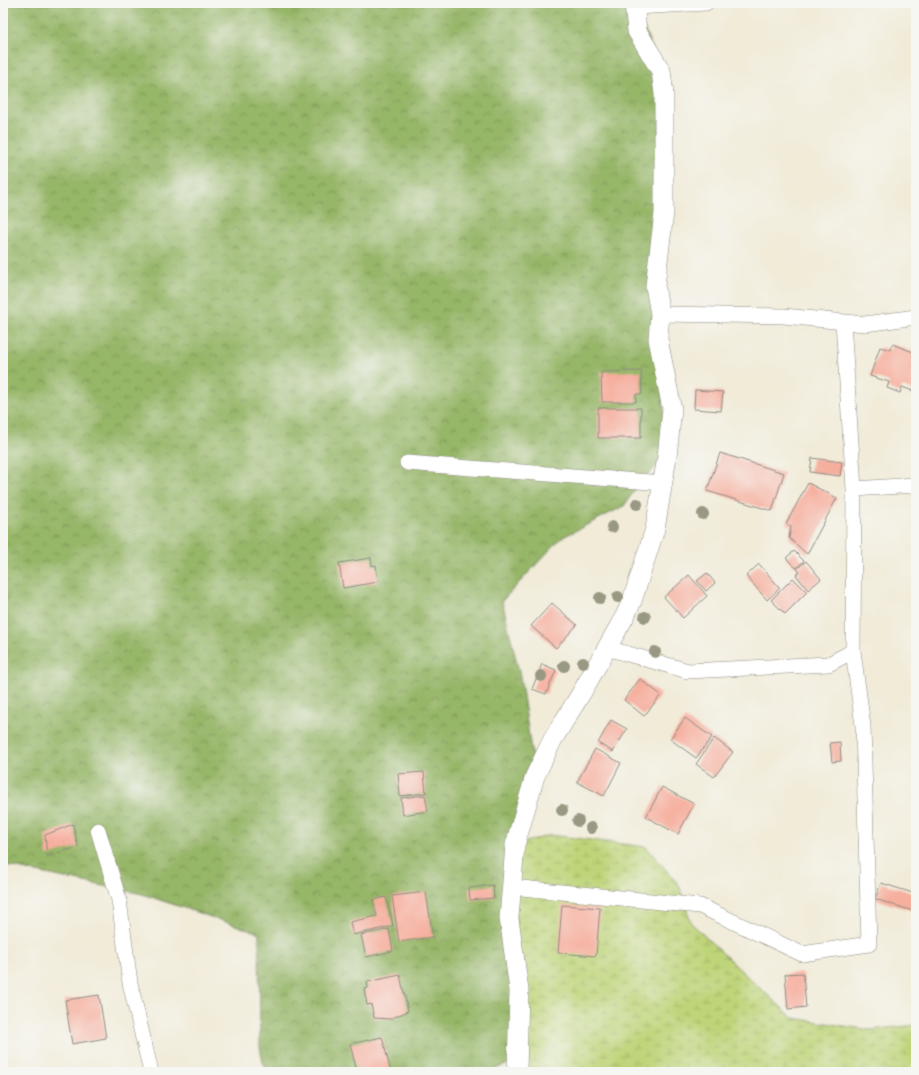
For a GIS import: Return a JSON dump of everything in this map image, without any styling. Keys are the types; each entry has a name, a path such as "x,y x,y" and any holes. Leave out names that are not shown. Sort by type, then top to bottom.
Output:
{"street":[{"path":"517,1072 519,990 509,918 515,845 535,776 553,739 607,648 632,601 655,529 663,484 672,409 658,339 660,314 655,286 664,214 664,94 661,71 637,31 635,5 706,3"},
{"path":"660,314 784,316 865,324 916,317"},
{"path":"512,887 700,906 802,954 869,944 864,726 853,651 854,489 843,322"},
{"path":"407,463 663,484"},
{"path":"854,489 916,485"},
{"path":"607,648 688,672 828,664 853,651"},
{"path":"98,830 120,900 130,983 151,1072"}],"green space":[{"path":"3,3 634,3 661,71 655,286 667,457 640,482 624,506 561,538 502,601 520,676 535,776 515,845 517,1061 486,1072 265,1072 260,1048 259,933 142,894 3,865"},
{"path":"551,835 646,847 679,885 691,923 793,1018 870,1030 916,1025 916,1072 517,1072 515,845"}],"building":[{"path":"892,344 916,353 916,382 913,391 902,387 900,393 887,388 889,382 870,376 880,347 890,350"},
{"path":"641,371 642,394 636,394 636,402 602,402 601,372"},
{"path":"695,390 723,392 721,411 694,409"},
{"path":"598,408 641,408 641,438 598,438"},
{"path":"720,453 784,473 772,511 707,491"},
{"path":"812,458 842,462 840,476 810,472"},
{"path":"808,483 837,498 807,554 789,538 791,526 786,524"},
{"path":"794,551 804,561 796,568 786,558"},
{"path":"371,558 372,566 376,565 378,582 343,588 339,563"},
{"path":"806,561 821,579 808,590 796,575 800,572 797,569"},
{"path":"759,564 780,588 767,600 746,576"},
{"path":"707,573 715,583 706,591 697,581"},
{"path":"689,575 707,596 683,618 664,597"},
{"path":"793,578 807,592 785,614 771,600"},
{"path":"552,603 577,625 556,648 531,626"},
{"path":"542,664 556,670 546,694 532,689"},
{"path":"640,679 661,695 644,716 624,700"},
{"path":"685,718 712,737 696,758 670,739"},
{"path":"611,720 627,729 613,752 598,743"},
{"path":"714,738 733,752 714,777 696,764"},
{"path":"840,742 841,761 832,762 830,743"},
{"path":"595,749 621,763 604,796 577,782"},
{"path":"424,772 426,793 400,796 398,774"},
{"path":"662,787 694,804 678,834 646,817"},
{"path":"425,795 428,811 403,815 401,798"},
{"path":"73,824 78,847 47,856 45,835"},
{"path":"881,883 916,894 916,902 913,911 875,899"},
{"path":"493,885 494,898 470,900 469,888"},
{"path":"426,892 433,937 399,942 392,896"},
{"path":"386,897 393,926 353,935 350,922 377,916 373,900"},
{"path":"562,905 600,908 596,956 558,953"},
{"path":"389,929 393,951 366,957 361,935"},
{"path":"803,973 806,1007 788,1009 785,974"},
{"path":"400,975 408,1011 390,1019 374,1018 371,1004 367,1005 364,989 368,988 367,982"},
{"path":"99,995 106,1038 72,1044 65,1000"},
{"path":"382,1037 391,1072 357,1072 350,1044"}]}
